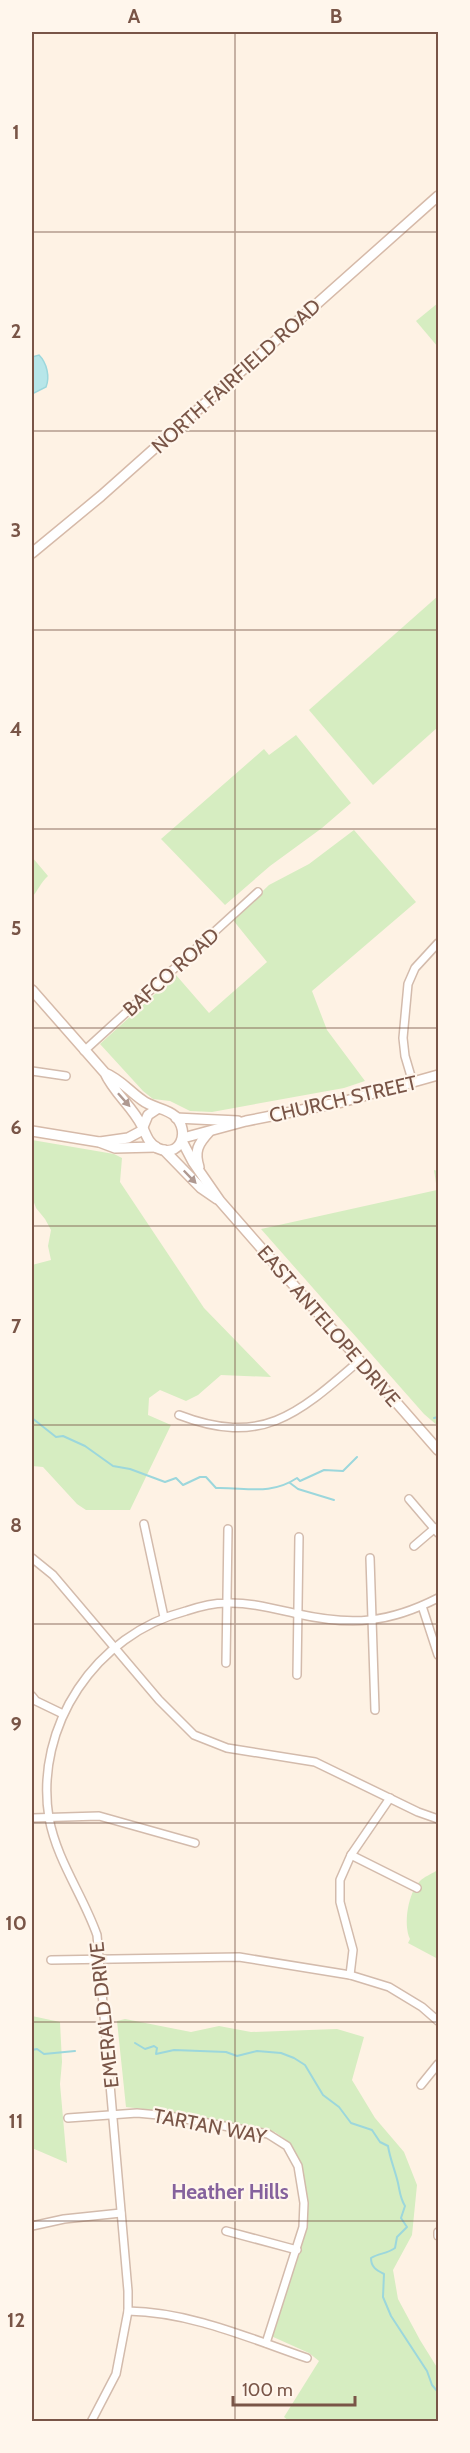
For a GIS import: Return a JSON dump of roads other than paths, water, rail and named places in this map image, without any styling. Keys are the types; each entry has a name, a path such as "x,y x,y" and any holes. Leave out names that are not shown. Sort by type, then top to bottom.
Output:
{"main road":[{"name":"NORTH FAIRFIELD ROAD","path":"32,553 101,496 438,196"},
{"path":"32,990 105,1073 111,1086 129,1105 150,1142 160,1149"},
{"path":"32,1131 99,1142 115,1148 172,1149 183,1139 183,1130 176,1118 169,1112 157,1109 137,1097 117,1078 105,1073"},
{"name":"CHURCH STREET","path":"183,1139 246,1121 342,1102 438,1075"},
{"path":"99,1142 128,1138 143,1129 148,1115 157,1109"},
{"name":"CHURCH STREET","path":"176,1118 246,1121"},
{"path":"201,1172 196,1151 209,1132"},
{"name":"EAST ANTELOPE DRIVE","path":"183,1139 220,1201 438,1450"},
{"name":"EAST ANTELOPE DRIVE","path":"160,1149 201,1188 220,1201"}],"street":[{"name":"BAFCO ROAD","path":"84,1051 258,892"},
{"path":"413,1083 405,1056 404,1027 408,984 415,968 438,943"},
{"path":"32,1071 66,1076"},
{"path":"179,1415 217,1427 237,1429 258,1426 294,1413 317,1397 359,1361"},
{"path":"409,1499 436,1531 414,1546"},
{"path":"144,1524 164,1617"},
{"path":"226,1663 228,1529"},
{"path":"297,1675 299,1537"},
{"path":"32,1558 53,1575 159,1701 194,1735 227,1748 315,1762 418,1812 438,1819"},
{"path":"370,1558 375,1710"},
{"name":"EMERALD DRIVE","path":"91,2421 116,2374 128,2311 100,1959 88,1908 58,1853 49,1816 47,1796 50,1751 63,1714 87,1677 113,1648 142,1627 164,1617 200,1607 226,1603 330,1620 372,1621 422,1606 438,1598"},
{"path":"422,1606 438,1655"},
{"path":"32,1696 63,1714"},
{"path":"350,1975 353,1950 340,1902 340,1880 351,1855 390,1798"},
{"path":"32,1818 99,1816 195,1843"},
{"path":"351,1855 417,1888"},
{"path":"51,1960 239,1957 350,1975 389,1987 422,2007 438,2021"},
{"path":"421,2085 438,2064"},
{"name":"TARTAN WAY","path":"68,2118 137,2113 169,2116 268,2134 287,2146 298,2166 304,2203 303,2226 266,2343"},
{"path":"32,2226 64,2219 121,2214"},
{"path":"226,2230 297,2250"},
{"path":"128,2311 176,2316 307,2358"}],"water":[{"path":"39,355 46,366 47,383 46,387 32,394 32,357"}],"waterway":[{"path":"434,1418 438,1417"},
{"path":"32,1418 56,1437 63,1436 85,1446 113,1466 130,1469 165,1482 176,1478 183,1485 200,1477 206,1477 216,1488 267,1489 287,1484 297,1478 300,1481 324,1470 343,1471 357,1457"},
{"path":"290,1483 298,1489 334,1500"},
{"path":"135,2043 145,2049 154,2046 157,2048 156,2054 174,2050 226,2052 237,2056 257,2051 281,2053 294,2058 305,2065 323,2095 339,2107 351,2123 372,2130 380,2142 388,2146 405,2206 401,2218 407,2227 397,2237 395,2248 371,2258 371,2261 374,2268 384,2274 383,2297 391,2316 438,2392"},
{"path":"32,2050 37,2049 44,2054 75,2051"}],"district":[{"name":"Heather Hills","path":"230,2192"}]}
